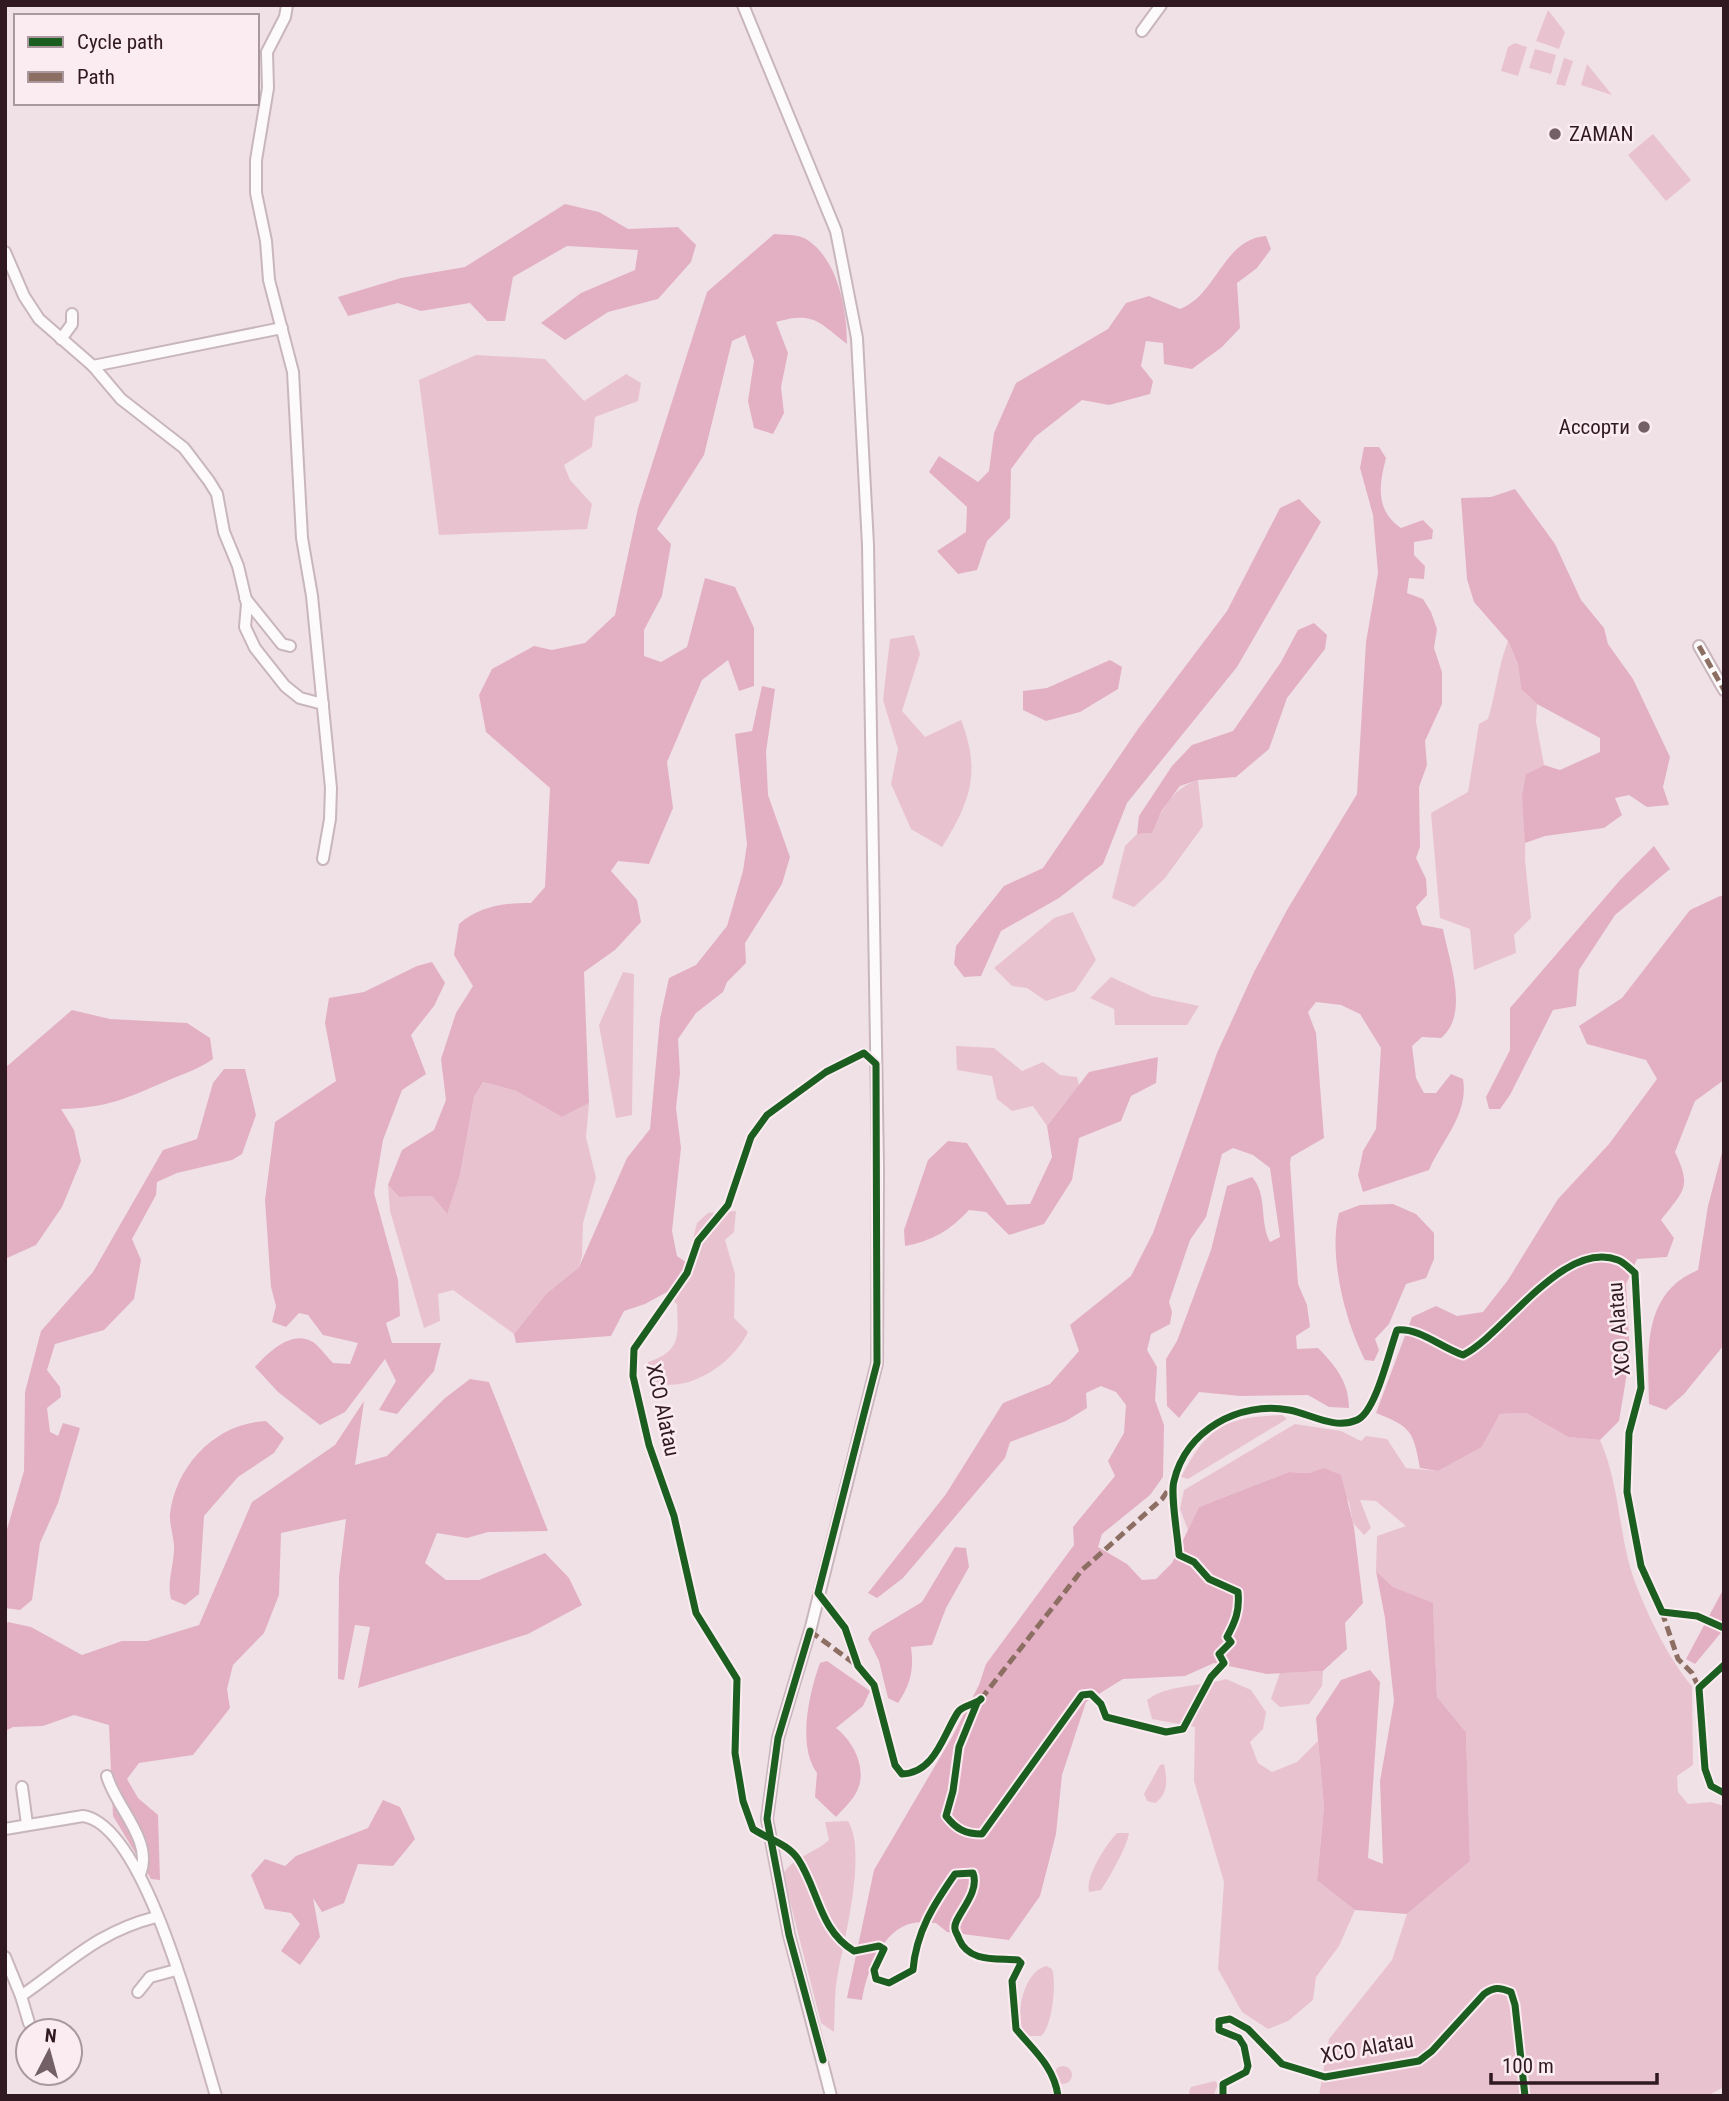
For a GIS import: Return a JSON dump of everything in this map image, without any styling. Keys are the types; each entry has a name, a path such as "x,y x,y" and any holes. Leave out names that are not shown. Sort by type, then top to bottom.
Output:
{"street":[{"path":"287,5 285,17 267,52 268,88 256,160 256,193 266,241 269,280 293,372 302,538 312,596 331,788 330,819 323,859"},
{"path":"743,5 836,232 854,313 868,545 876,1064 877,1363 810,1631 778,1738 767,1819 789,1936 831,2096"},
{"path":"1142,31 1161,5"},
{"path":"5,252 24,296 39,319 93,366 121,399 184,448 209,481 217,494 224,532 238,566 245,598 245,627 269,668 300,698 323,704"},
{"path":"61,339 72,324 72,314"},
{"path":"93,366 282,328"},
{"path":"245,598 282,644 290,646"},
{"path":"1699,646 1724,690"},
{"path":"107,1776 115,1798 136,1831 143,1867 140,1874"},
{"path":"22,1787 27,1824"},
{"path":"5,1829 63,1817 96,1818 119,1841 140,1874 176,1969 216,2096"},
{"path":"21,1996 71,1956 93,1943 156,1917"},
{"path":"5,1956 27,2017"},
{"path":"138,1992 150,1977 176,1969"}],"shaded area":[{"path":"1548,10 1565,32 1559,49 1536,41"},
{"path":"1515,43 1527,47 1518,76 1501,71 1508,47"},
{"path":"1535,49 1556,55 1551,74 1529,68"},
{"path":"1564,58 1573,61 1565,86 1556,84"},
{"path":"1587,64 1612,95 1581,85"},
{"path":"1653,134 1691,180 1666,201 1628,155"},
{"path":"565,204 599,212 628,229 678,227 696,245 691,262 658,299 608,312 565,340 541,323 581,293 635,270 638,250 567,246 513,277 505,321 487,321 470,303 421,311 398,303 348,316 338,297 401,278 465,267"},
{"path":"774,234 803,237 826,259 842,301 847,344 822,324 807,318 776,322 788,353 781,387 784,413 773,434 754,428 748,401 754,361 745,335 732,341 704,455 657,529 671,544 662,596 644,630 644,656 661,662 687,647 705,578 735,587 754,628 754,686 739,691 728,660 702,680 667,762 673,808 649,864 618,861 611,871 637,900 641,922 615,950 584,972 589,1103 562,1117 516,1091 483,1082 474,1097 460,1175 447,1214 432,1196 399,1197 388,1185 402,1150 434,1130 446,1100 441,1059 456,1013 473,986 454,955 459,924 475,913 493,907 531,903 545,887 550,788 486,732 479,695 492,669 534,646 552,650 585,643 615,615 638,508 707,292"},
{"path":"1266,236 1271,249 1257,268 1237,283 1240,328 1222,347 1192,369 1164,364 1163,343 1146,341 1141,366 1153,381 1150,394 1109,405 1082,400 1035,437 1011,469 1010,518 987,541 977,570 958,574 937,551 966,532 967,507 929,472 939,456 978,482 989,471 994,433 1016,383 1108,329 1126,303 1149,296 1180,309 1193,302 1240,247 1251,239"},
{"path":"476,355 545,359 584,401 626,374 641,383 638,401 595,417 592,447 564,465 570,480 592,504 587,529 439,535 419,380"},
{"path":"1364,447 1379,447 1386,458 1381,496 1393,521 1401,528 1423,520 1433,530 1432,539 1414,542 1414,555 1425,566 1424,579 1409,578 1407,593 1423,599 1431,612 1437,629 1434,648 1442,672 1442,704 1425,741 1427,765 1419,787 1420,847 1416,858 1426,879 1427,895 1416,907 1422,925 1443,929 1453,971 1456,1001 1450,1028 1441,1038 1422,1037 1412,1046 1416,1078 1424,1093 1436,1093 1451,1074 1463,1079 1462,1104 1429,1170 1363,1192 1358,1175 1363,1151 1376,1129 1381,1048 1360,1014 1341,1005 1316,1002 1308,1012 1316,1033 1324,1138 1291,1157 1290,1163 1298,1284 1307,1305 1310,1327 1296,1336 1297,1349 1318,1348 1330,1361 1344,1383 1349,1408 1329,1407 1308,1395 1240,1396 1199,1392 1179,1418 1167,1406 1166,1359 1177,1341 1211,1250 1227,1186 1252,1177 1260,1192 1270,1242 1280,1237 1270,1168 1253,1155 1233,1148 1222,1154 1206,1217 1190,1240 1169,1302 1172,1312 1170,1324 1151,1334 1147,1350 1157,1367 1155,1400 1164,1425 1163,1477 1150,1495 1102,1534 1098,1547 1127,1564 1142,1580 1156,1579 1172,1563 1199,1507 1289,1472 1309,1473 1324,1468 1341,1475 1354,1527 1363,1603 1345,1623 1347,1649 1323,1671 1267,1674 1214,1663 1185,1676 1123,1679 1086,1702 1062,1775 1056,1834 1040,1896 1009,1940 947,1932 936,1923 913,1923 902,1927 884,1943 867,1977 862,2000 847,1998 874,1870 952,1737 979,1685 986,1664 1074,1545 1073,1527 1115,1476 1108,1461 1124,1433 1126,1405 1116,1392 1101,1386 1086,1393 1087,1408 1066,1421 1010,1442 1005,1458 903,1578 877,1598 868,1593 946,1494 1003,1403 1050,1384 1079,1351 1070,1325 1131,1276 1153,1233 1217,1053 1254,972 1287,910 1357,794 1366,642 1378,573 1373,515 1360,468"},
{"path":"1515,489 1555,544 1581,600 1604,628 1608,644 1633,679 1670,757 1663,787 1669,805 1647,807 1629,795 1615,798 1622,815 1604,828 1545,836 1525,843 1522,796 1526,774 1544,765 1560,770 1600,752 1600,738 1537,704 1521,689 1518,664 1508,641 1474,602 1467,579 1461,498 1491,497"},
{"path":"1299,499 1321,522 1237,667 1127,803 1103,864 1059,898 1001,931 981,976 964,977 954,964 956,946 1004,886 1043,868 1138,729 1227,611 1280,508"},
{"path":"1314,623 1327,635 1325,649 1287,698 1269,749 1236,777 1198,780 1180,786 1162,810 1152,833 1137,834 1139,816 1172,766 1192,745 1233,731 1281,662 1298,630"},
{"path":"914,635 920,654 902,711 925,737 961,720 971,755 970,785 966,800 942,847 911,829 891,784 898,749 883,700 890,639"},
{"path":"1508,641 1518,664 1521,689 1537,704 1536,722 1544,765 1526,774 1525,860 1531,918 1514,935 1516,953 1474,970 1470,929 1440,918 1431,813 1468,792 1479,724 1488,719"},
{"path":"1110,660 1122,667 1118,689 1080,712 1046,721 1023,710 1023,691 1047,688"},
{"path":"762,686 775,689 766,752 768,795 790,857 782,884 745,943 746,963 727,982 723,992 696,1013 678,1039 680,1073 676,1108 681,1148 672,1231 677,1256 687,1263 678,1286 645,1304 624,1311 611,1336 516,1343 514,1334 546,1294 579,1267 627,1158 650,1129 660,1019 669,978 696,965 727,926 743,871 747,844 735,734 752,731"},
{"path":"1198,780 1203,826 1165,878 1134,907 1112,898 1125,846 1137,834 1152,833 1169,800 1181,789"},
{"path":"1654,846 1670,869 1615,915 1579,970 1576,1006 1553,1010 1510,1095 1500,1109 1489,1109 1486,1097 1510,1050 1510,1008 1621,879"},
{"path":"1724,896 1724,1080 1695,1101 1675,1152 1684,1181 1680,1195 1661,1220 1674,1238 1667,1257 1637,1259 1626,1284 1630,1355 1619,1421 1600,1440 1568,1437 1526,1413 1500,1414 1482,1447 1438,1471 1420,1468 1409,1432 1397,1422 1376,1413 1412,1317 1436,1306 1457,1316 1483,1312 1508,1280 1558,1199 1609,1144 1657,1079 1646,1060 1587,1044 1579,1026 1622,998 1690,910"},
{"path":"1073,912 1096,960 1075,991 1046,1001 1027,988 1012,986 994,968 1054,918"},
{"path":"432,962 445,983 434,1006 411,1035 426,1074 402,1090 383,1140 374,1193 398,1280 400,1316 386,1323 392,1343 441,1343 434,1371 397,1414 379,1410 396,1381 385,1359 345,1412 320,1425 278,1392 255,1367 281,1344 296,1338 313,1342 333,1363 350,1364 358,1343 323,1335 308,1315 299,1313 286,1327 272,1322 276,1306 271,1287 265,1200 275,1122 336,1081 325,1023 329,998 364,992 417,966"},
{"path":"623,972 634,974 632,1115 616,1118 599,1025"},
{"path":"1111,977 1152,996 1199,1006 1187,1025 1115,1025 1114,1009 1090,998"},
{"path":"72,1010 110,1019 187,1023 210,1038 213,1059 192,1071 117,1101 92,1107 61,1109 74,1130 81,1161 62,1207 36,1245 5,1259 5,1068"},
{"path":"956,1046 994,1048 1022,1071 1043,1062 1060,1075 1077,1077 1079,1085 1047,1126 1033,1106 1012,1111 997,1099 992,1076 957,1070"},
{"path":"1158,1057 1156,1083 1131,1096 1121,1121 1079,1138 1072,1180 1044,1224 1009,1235 986,1212 969,1210 940,1234 905,1246 904,1230 928,1160 948,1141 967,1143 1007,1205 1030,1204 1052,1157 1047,1126 1089,1072"},
{"path":"224,1069 245,1069 256,1115 242,1154 232,1160 177,1173 157,1182 156,1195 132,1239 141,1260 134,1299 104,1330 55,1344 47,1370 60,1387 61,1397 47,1408 50,1432 58,1436 63,1423 80,1428 58,1503 40,1543 32,1600 20,1610 5,1608 5,1536 24,1471 25,1392 41,1331 93,1272 163,1150 197,1139 213,1083"},
{"path":"483,1082 516,1091 562,1117 589,1103 586,1137 596,1178 583,1223 579,1267 546,1294 514,1334 453,1290 438,1294 440,1321 424,1328 390,1211 388,1185 399,1197 432,1196 446,1213 460,1175 474,1097"},
{"path":"1724,1145 1724,1345 1684,1394 1666,1410 1649,1404 1648,1364 1652,1326 1657,1309 1666,1294 1679,1281 1698,1270 1708,1206"},
{"path":"1393,1204 1416,1214 1434,1233 1434,1259 1426,1278 1406,1284 1389,1324 1375,1339 1379,1350 1374,1361 1365,1360 1340,1288 1336,1248 1339,1213 1360,1205"},
{"path":"736,1211 734,1232 725,1240 735,1274 734,1318 748,1332 731,1356 706,1375 677,1384 648,1380 648,1362 667,1353 676,1340 677,1304 666,1294 687,1263 697,1223 708,1213"},
{"path":"470,1379 489,1382 548,1531 488,1532 467,1538 437,1533 425,1563 446,1580 479,1580 545,1553 569,1578 582,1605 528,1634 358,1688 370,1627 355,1625 344,1680 338,1679 339,1577 346,1519 281,1533 279,1595 264,1633 233,1665 227,1689 230,1708 193,1755 139,1763 127,1779 138,1798 158,1815 160,1880 151,1879 113,1816 109,1725 74,1715 43,1726 13,1727 5,1731 5,1625 8,1622 31,1627 82,1655 122,1641 147,1641 199,1625 252,1502 335,1445 364,1401 355,1465 387,1456 445,1398"},
{"path":"1526,1413 1568,1437 1600,1440 1612,1476 1625,1547 1635,1582 1659,1636 1692,1686 1693,1765 1677,1776 1678,1792 1688,1804 1711,1802 1724,1806 1724,2087 1707,2096 1319,2096 1329,2039 1392,1960 1407,1914 1470,1861 1466,1732 1437,1697 1433,1604 1393,1587 1376,1571 1377,1536 1406,1526 1376,1501 1360,1500 1371,1528 1364,1535 1353,1523 1349,1502 1324,1469 1309,1473 1289,1472 1199,1507 1188,1530 1180,1509 1184,1490 1295,1424 1341,1431 1361,1441 1366,1436 1387,1439 1406,1468 1438,1471 1482,1447 1500,1414"},
{"path":"1282,1415 1287,1419 1188,1479 1181,1477 1200,1446 1220,1428 1246,1418"},
{"path":"266,1421 284,1438 274,1453 238,1477 204,1516 199,1594 185,1605 171,1599 174,1546 170,1514 180,1479 190,1464 215,1438 231,1429"},
{"path":"955,1547 966,1548 969,1567 946,1608 932,1645 911,1647 911,1676 898,1703 888,1698 879,1661 868,1639 872,1632 922,1602"},
{"path":"1376,1571 1393,1587 1433,1603 1437,1697 1466,1732 1470,1861 1407,1914 1355,1910 1317,1880 1324,1807 1316,1718 1341,1680 1370,1670 1380,1682 1368,1858 1383,1864 1380,1781 1394,1701 1385,1618"},
{"path":"1724,1588 1724,1629 1695,1664 1686,1659"},
{"path":"827,1661 870,1691 863,1706 836,1728 853,1748 861,1774 855,1794 836,1817 815,1797 817,1773 807,1749 806,1734 816,1675 820,1663"},
{"path":"1323,1671 1322,1686 1309,1704 1280,1707 1271,1699 1280,1673"},
{"path":"1226,1679 1251,1690 1266,1712 1263,1729 1250,1742 1258,1763 1272,1772 1297,1762 1318,1741 1324,1807 1317,1879 1355,1910 1339,1946 1316,1977 1313,2000 1288,2021 1268,2029 1242,2012 1218,1969 1224,1882 1194,1781 1195,1727 1152,1719 1147,1700 1174,1688"},
{"path":"1164,1764 1166,1780 1163,1795 1155,1803 1147,1801 1144,1794 1160,1765"},
{"path":"383,1800 400,1807 415,1839 393,1866 358,1864 344,1903 322,1912 313,1898 320,1937 300,1965 281,1951 300,1924 291,1913 265,1909 251,1875 265,1859 285,1866 296,1856 368,1828"},
{"path":"848,1821 853,1835 855,1873 835,1995 834,2032 821,2023 783,1874 793,1863 829,1840 825,1822"},
{"path":"1117,1833 1129,1833 1122,1853 1101,1890 1089,1892 1093,1869"},
{"path":"1046,1966 1052,1969 1054,1984 1048,2024 1041,2036 1025,2036 1020,2018 1022,1997 1031,1977"},
{"path":"1063,2066 1069,2069 1072,2075 1069,2081 1063,2084 1057,2081 1054,2075 1057,2069"},
{"path":"1215,2081 1218,2085 1213,2096 1191,2096 1191,2087"}],"marked path":[{"path":"1699,646 1724,690"},
{"path":"981,1699 1082,1570 1162,1499 1171,1486"},
{"path":"1662,1612 1678,1659 1692,1673 1699,1688"},
{"path":"810,1631 855,1664"}],"cycle path":[{"name":"XCO Alatau","path":"981,1699 958,1712 937,1751 923,1767 902,1774 895,1765 874,1685 858,1666 845,1628 818,1593 877,1363 876,1064 864,1053 826,1072 767,1115 751,1137 728,1205 698,1241 687,1273 634,1349 633,1376 649,1445 674,1516 696,1613 737,1679 735,1753 743,1801 753,1829 783,1846 798,1859 826,1921 842,1942 854,1951 879,1946 884,1949 874,1970 876,1979 889,1983 913,1970 922,1931 955,1874 973,1873 973,1889 955,1924 955,1931 964,1947 977,1956 1018,1960 1021,1963 1012,1981 1016,2029 1047,2067 1058,2096"},
{"name":"XCO Alatau","path":"977,1703 959,1747 953,1791 946,1816 961,1830 976,1834 982,1834 1082,1695 1091,1694 1101,1704 1106,1717 1166,1732 1183,1729 1211,1677 1224,1663 1219,1654 1231,1642 1227,1637 1238,1605 1238,1592 1209,1579 1194,1562 1179,1555 1173,1487 1180,1463 1190,1447 1217,1423 1252,1410 1289,1410 1340,1423 1357,1420 1364,1415 1376,1394 1397,1330 1422,1335 1463,1355 1556,1275 1576,1263 1597,1257 1618,1260 1635,1273 1641,1388 1629,1433 1627,1492 1641,1566 1662,1612 1697,1616 1724,1628"},
{"path":"810,1631 778,1738 767,1819 789,1935 823,2060"},
{"path":"1724,1665 1699,1688 1705,1769 1711,1786 1724,1793"},
{"name":"XCO Alatau","path":"1223,2096 1223,2084 1246,2072 1248,2066 1244,2046 1239,2038 1219,2030 1219,2021 1230,2019 1248,2029 1282,2064 1325,2077 1419,2061 1432,2051 1484,1994 1497,1988 1511,1992 1515,2005 1525,2096"}],"place":[{"name":"ZAMAN","path":"1555,134"},
{"name":"Ассорти","path":"1644,427"}]}
